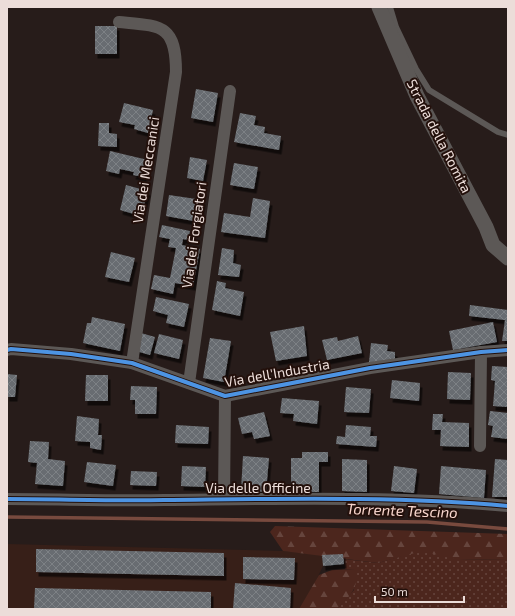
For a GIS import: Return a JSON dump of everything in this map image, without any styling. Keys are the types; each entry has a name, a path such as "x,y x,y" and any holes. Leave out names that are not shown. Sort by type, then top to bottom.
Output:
{"street":[{"name":"Strada della Romita","path":"379,7 417,96 486,227 493,245 508,258"},
{"name":"Via dei Meccanici","path":"119,22 152,25 162,28 172,40 176,57 176,72 132,363"},
{"name":"Via dei Forgiatori","path":"189,383 230,91"},
{"name":"Via dell'Industria","path":"7,350 11,349 71,354 132,363 225,396 370,368 481,352 508,350"},
{"path":"480,446 481,352"},
{"path":"224,499 225,396"},
{"name":"Via delle Officine","path":"7,499 453,501 508,506"}],"lane":[{"path":"390,7 396,27 416,69 430,90 498,132 508,135"}],"shaded area":[{"path":"7,544 283,551 322,555 323,566 314,585 299,609 7,609"}],"green space":[{"path":"275,526 508,534 508,559 458,560 422,551 378,563 283,551 270,532"},
{"path":"422,550 461,560 508,559 508,609 337,609 354,590 355,569 345,569 344,559 378,563"},
{"path":"355,569 355,587 337,609 299,609 319,575 332,570"}],"building":[{"path":"95,26 117,26 117,54 95,54"},
{"path":"196,89 218,93 213,122 191,118"},
{"path":"124,103 153,110 148,133 134,129 135,125 119,122"},
{"path":"240,113 256,116 254,125 265,127 264,133 281,136 279,150 234,142"},
{"path":"99,123 109,123 109,133 117,134 117,147 98,146"},
{"path":"110,151 148,160 144,177 133,175 134,172 120,169 119,174 106,171"},
{"path":"190,157 207,160 203,181 187,178"},
{"path":"234,163 258,167 254,189 230,185"},
{"path":"126,185 148,191 141,216 120,210"},
{"path":"169,195 203,200 199,222 166,216"},
{"path":"253,198 270,201 265,238 221,232 224,213 250,217"},
{"path":"162,225 190,231 188,240 183,239 182,245 200,249 193,286 175,283 173,294 151,289 154,275 170,278 176,248 168,247 170,239 159,237"},
{"path":"222,248 234,250 233,263 241,265 239,277 218,275"},
{"path":"111,252 135,258 129,282 105,277"},
{"path":"217,281 226,283 225,288 244,292 240,316 212,310"},
{"path":"156,297 189,304 184,327 166,323 168,315 153,311"},
{"path":"470,305 508,310 508,341 502,341 505,320 469,316"},
{"path":"92,317 125,324 120,351 83,343 87,323 91,323"},
{"path":"493,322 497,342 453,350 449,331"},
{"path":"304,326 307,356 276,361 270,332"},
{"path":"141,333 155,337 150,355 136,351"},
{"path":"159,334 183,340 179,359 154,353"},
{"path":"358,336 362,353 327,360 322,340 337,337 338,341"},
{"path":"210,338 231,341 224,382 203,378"},
{"path":"371,343 388,345 387,351 395,352 395,361 381,364 369,362"},
{"path":"492,366 508,367 508,407 493,406 495,381 491,380"},
{"path":"448,372 471,373 470,400 447,399"},
{"path":"7,374 17,375 15,397 7,397"},
{"path":"86,375 108,375 108,401 85,401"},
{"path":"392,380 420,383 419,401 390,398"},
{"path":"131,386 157,387 156,414 135,414 135,400 130,400"},
{"path":"346,387 371,389 369,413 344,412"},
{"path":"282,398 319,401 317,424 293,421 294,414 280,413"},
{"path":"490,411 508,413 508,439 491,437 493,426 488,425"},
{"path":"264,412 270,436 254,439 252,432 242,434 238,418"},
{"path":"433,414 443,414 442,422 469,423 469,447 440,446 441,430 432,430"},
{"path":"77,416 99,419 98,435 102,435 101,450 90,448 90,442 75,441"},
{"path":"176,425 209,427 208,444 175,443"},
{"path":"346,425 371,427 370,436 377,436 376,447 336,444 337,436 345,437"},
{"path":"30,441 49,442 48,459 65,461 63,486 35,484 37,463 28,462"},
{"path":"302,452 328,452 328,462 319,462 319,492 291,492 291,458 302,458"},
{"path":"243,456 269,458 266,492 241,490"},
{"path":"342,459 367,460 367,492 342,491"},
{"path":"495,459 508,460 508,497 492,497"},
{"path":"87,462 116,465 113,486 84,482"},
{"path":"182,466 206,467 205,487 181,486"},
{"path":"394,466 417,469 414,493 391,491"},
{"path":"441,466 486,470 484,498 439,494"},
{"path":"131,471 157,472 156,486 130,485"},
{"path":"36,549 224,553 224,576 36,572"},
{"path":"343,554 344,564 323,566 322,555"},
{"path":"243,557 295,558 294,580 243,579"},
{"path":"235,583 291,588 290,609 233,609"},
{"path":"35,588 211,592 211,609 34,609"}],"waterway":[{"name":"Torrente Tescino","path":"7,517 427,522 508,529"}],"cycle path":[{"path":"7,350 11,349 71,354 132,363 225,396 370,368 481,352 508,350"},
{"path":"7,499 379,499 508,506"}]}
